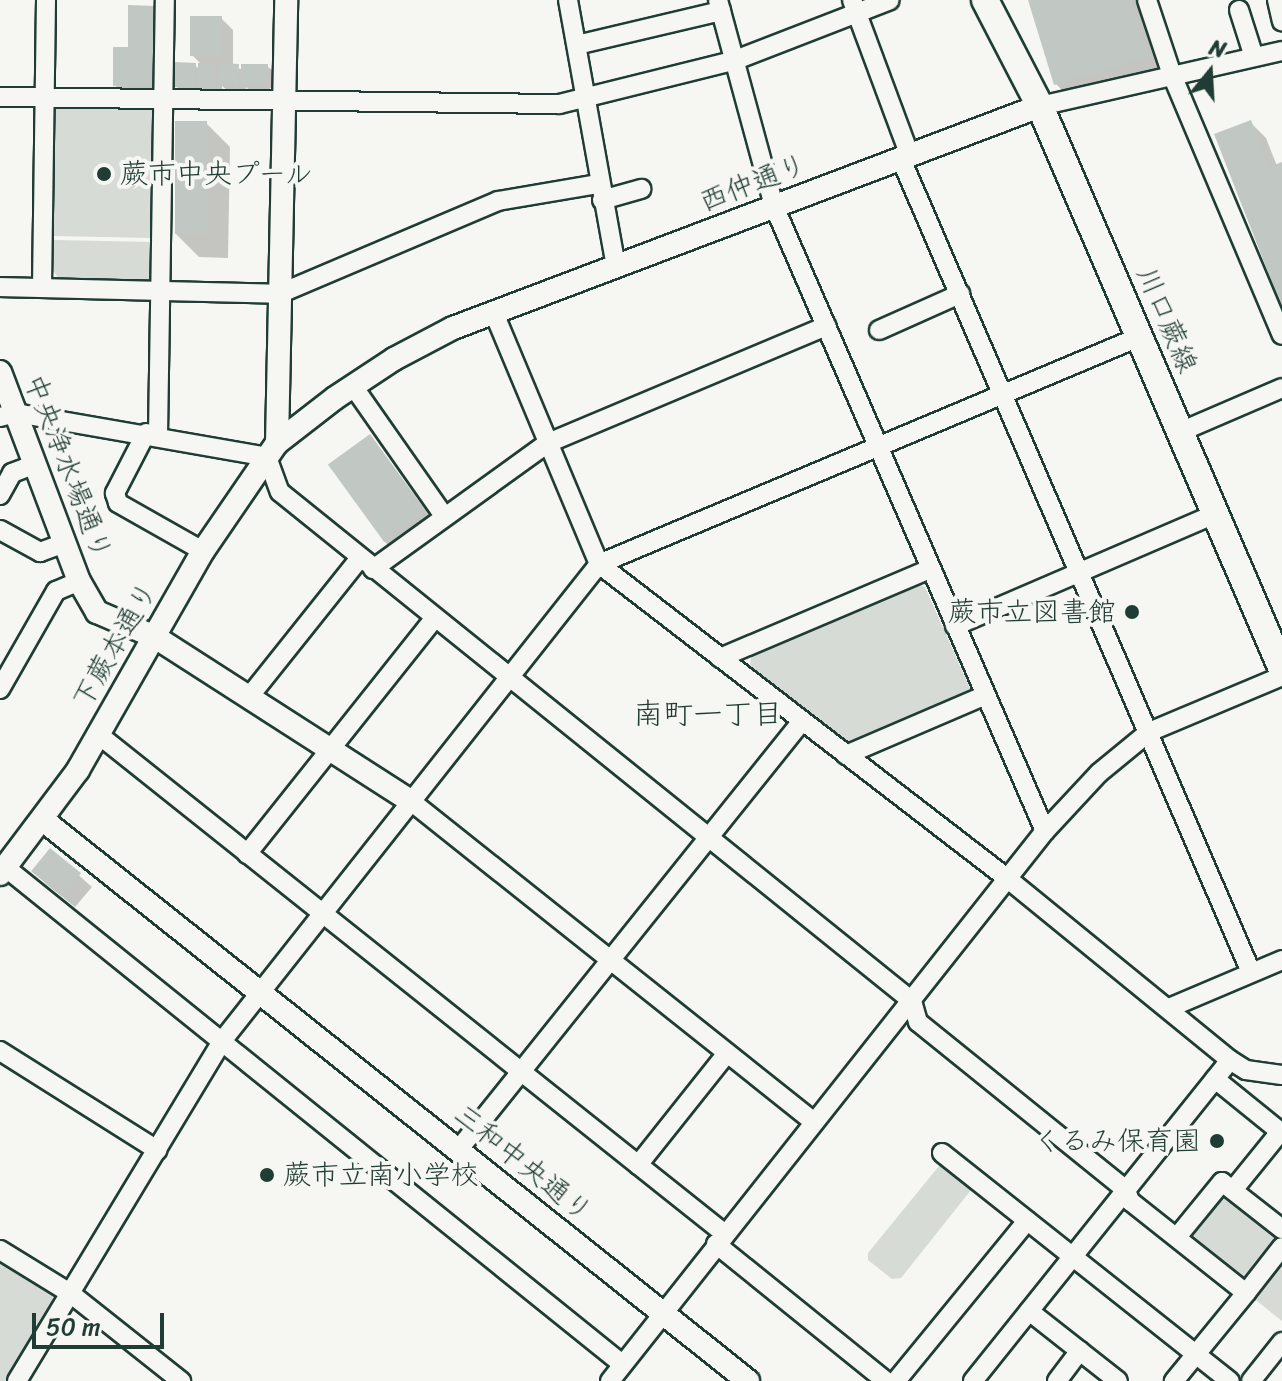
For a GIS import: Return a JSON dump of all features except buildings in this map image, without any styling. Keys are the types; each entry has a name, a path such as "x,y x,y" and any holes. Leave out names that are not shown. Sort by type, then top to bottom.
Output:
{"main road":[{"name":"川口蕨線","path":"985,0 1040,106 1282,669"}],"street":[{"path":"42,287 46,0"},
{"path":"165,0 160,290 152,434 115,493 118,503 203,551"},
{"path":"286,0 272,450 280,492 912,1001 918,1022 1126,1190 1130,1201 1246,1293"},
{"path":"568,0 616,268"},
{"path":"0,97 559,104 733,61 854,7 890,0"},
{"path":"1147,0 1172,75 1282,335"},
{"path":"1277,0 1282,21"},
{"path":"577,45 719,6 774,206 1045,831"},
{"path":"854,7 906,157 960,294 1251,972"},
{"path":"1239,10 1254,57"},
{"name":"西仲通り","path":"272,450 353,386 418,346 494,313 1040,106 1282,51"},
{"path":"0,287 279,294 498,201 641,189"},
{"path":"879,330 960,294"},
{"path":"494,313 599,564 1008,879 1230,1060 1246,1070 1282,1075"},
{"path":"249,697 366,564 444,516 548,443 826,326"},
{"path":"17,1381 222,1041 599,564 1139,337"},
{"name":"中央浄水場通り","path":"0,372 8,415 35,464 79,581 97,612 155,637 412,802"},
{"path":"353,386 444,516"},
{"path":"1180,432 1282,388"},
{"path":"8,415 272,450"},
{"name":"下蕨本通り","path":"5,862 43,820 99,735 203,551 272,450"},
{"path":"0,495 12,473 35,464"},
{"path":"955,626 1215,514"},
{"path":"0,530 40,552 65,543"},
{"path":"720,658 930,569"},
{"path":"1,687 56,591 79,581"},
{"path":"247,854 435,618"},
{"path":"610,1381 1045,831 1099,773 1149,732 1282,676"},
{"path":"846,755 986,695"},
{"path":"459,1149 802,721"},
{"path":"99,735 638,1165 886,1381"},
{"path":"412,802 814,1122"},
{"name":"三和中央通り","path":"43,820 748,1381"},
{"path":"5,862 622,1364"},
{"path":"1169,1008 1282,960"},
{"path":"0,1051 157,1150"},
{"path":"638,1165 727,1053"},
{"path":"973,1381 1230,1060"},
{"path":"1215,1079 1281,1132 1233,1190"},
{"path":"942,1153 1230,1381"},
{"path":"1177,1237 1222,1182 1282,1229"},
{"path":"896,1381 1027,1221"},
{"path":"1174,1381 1282,1247"},
{"path":"0,1250 70,1293 181,1381"},
{"path":"1029,1311 1118,1381"},
{"path":"1251,1381 1282,1342"},
{"path":"1057,1381 1080,1351"}],"shaded area":[{"name":"蕨市中央プール","path":"60,103 152,106 155,111 154,238 52,236 53,111"},
{"path":"53,240 154,242 154,275 148,281 59,279 52,269"},
{"path":"917,584 925,587 972,693 848,746 750,671 751,654"},
{"path":"946,1164 972,1184 971,1190 901,1278 892,1279 868,1260 868,1253 939,1166"},
{"path":"1222,1182 1282,1230 1282,1321 1177,1237"},
{"path":"0,1256 54,1290 52,1301 7,1381 0,1381"}],"place":[{"name":"蕨市中央プール","path":"104,174"},
{"name":"蕨市立図書館","path":"1132,612"},
{"name":"くるみ保育園","path":"1217,1141"},
{"name":"蕨市立南小学校","path":"267,1175"}],"district":[{"name":"南町一丁目","path":"708,714"}]}
